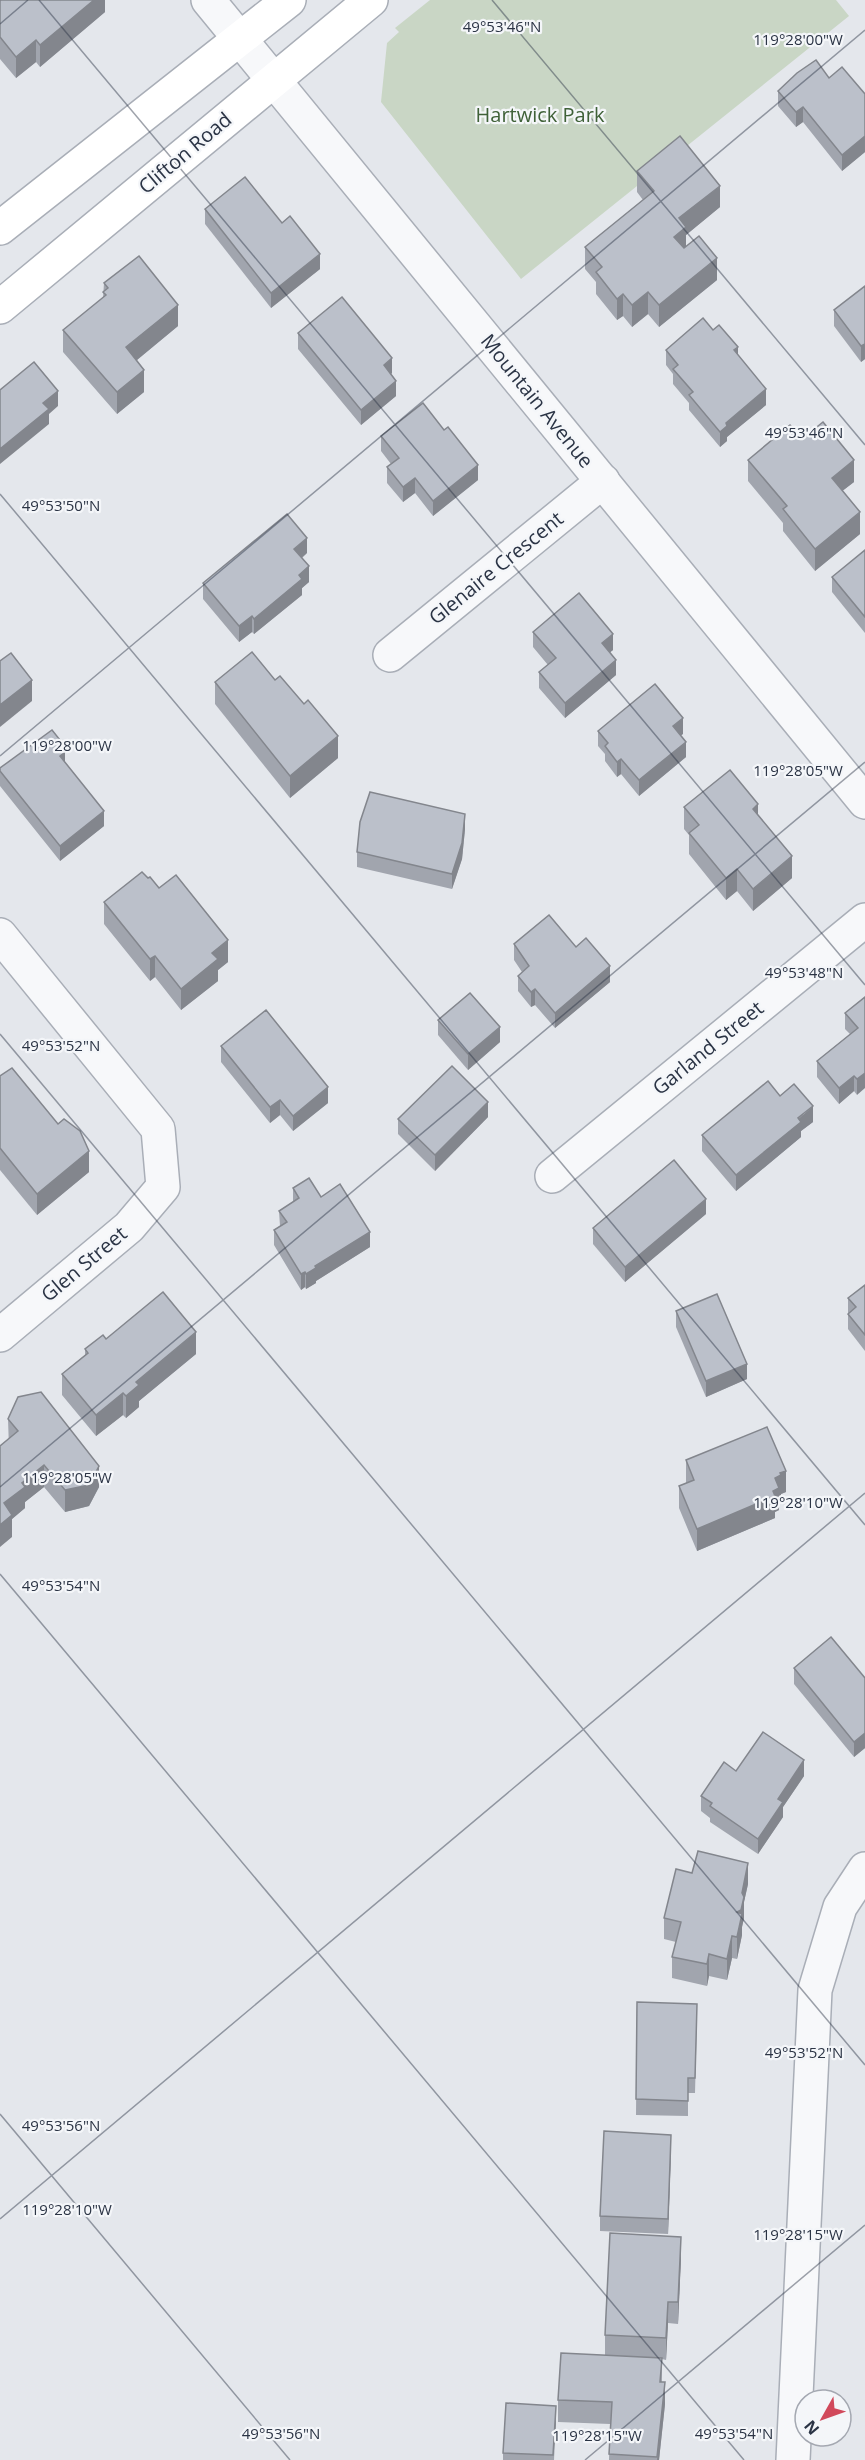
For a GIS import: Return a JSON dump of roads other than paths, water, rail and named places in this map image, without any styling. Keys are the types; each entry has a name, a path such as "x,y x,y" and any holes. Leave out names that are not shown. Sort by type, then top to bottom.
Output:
{"main road":[{"path":"0,228 289,0"},
{"name":"Clifton Road","path":"0,307 371,0"}],"street":[{"name":"Mountain Avenue","path":"208,0 865,802"},
{"name":"Glenaire Crescent","path":"390,655 603,481"},
{"name":"Garland Street","path":"552,1176 865,920"},
{"name":"Glen Street","path":"0,936 158,1129 163,1187 129,1227 0,1335"},
{"path":"793,2460 815,1990 840,1907 865,1869"}],"park label":[{"name":"Hartwick Park","path":"540,115"}]}
